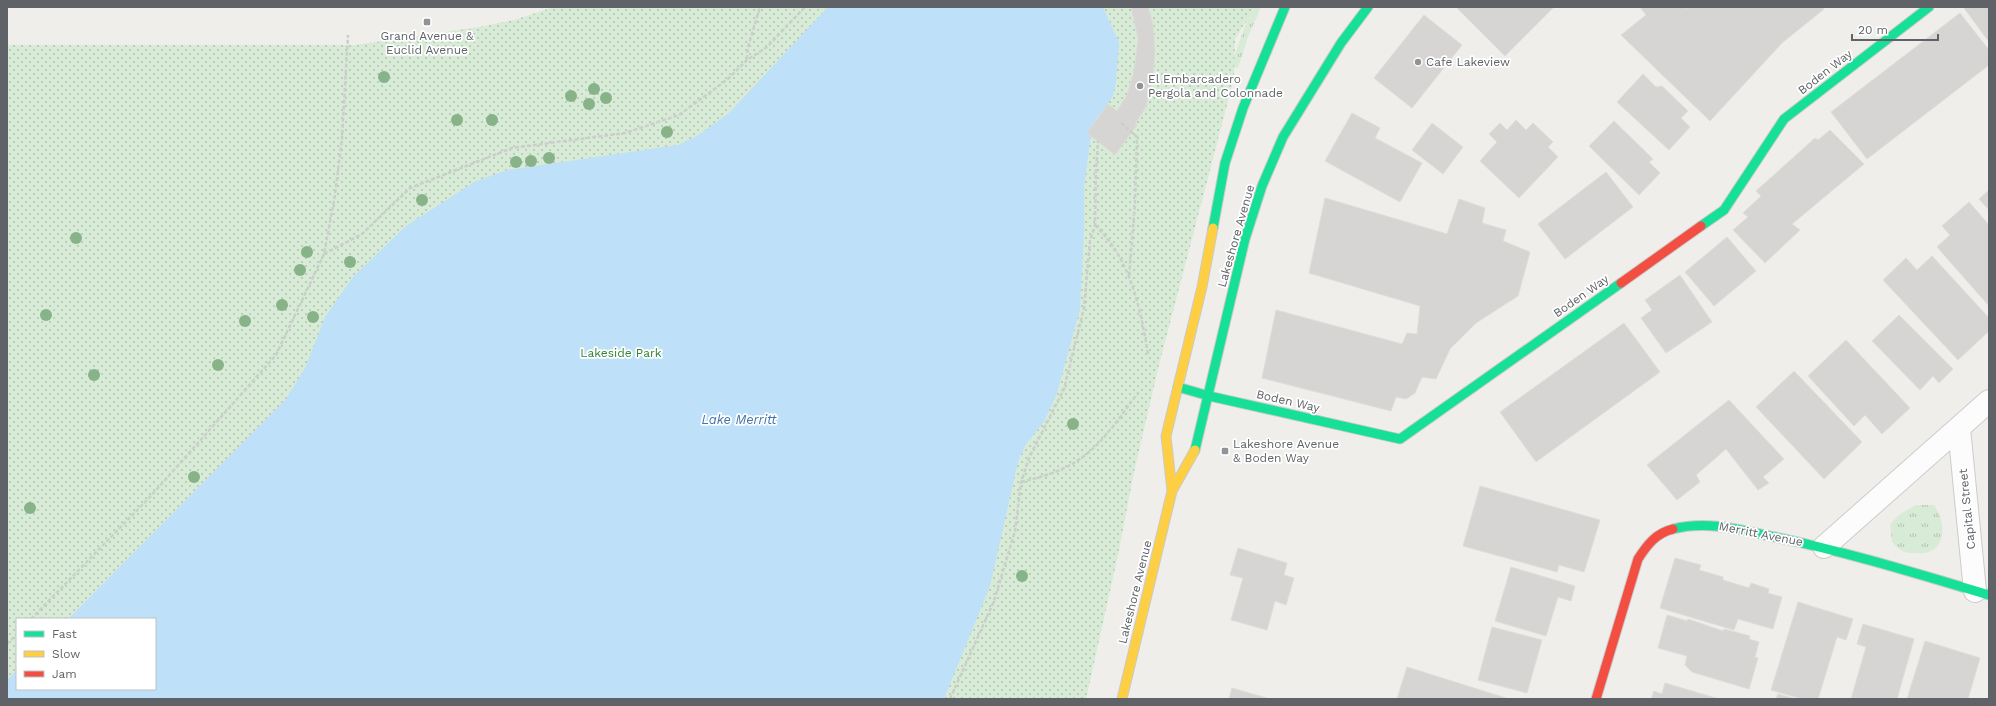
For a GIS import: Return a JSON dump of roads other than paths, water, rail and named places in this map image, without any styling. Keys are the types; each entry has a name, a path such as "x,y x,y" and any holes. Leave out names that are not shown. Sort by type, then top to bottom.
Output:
{"street":[{"name":"Lakeshore Avenue","path":"1172,491 1166,436 1202,287 1225,163 1243,108 1285,7"},
{"name":"Lakeshore Avenue","path":"1122,699 1172,491 1198,447 1245,239 1262,186 1283,137 1341,43 1368,7"},
{"name":"Boden Way","path":"1178,387 1209,396 1400,439 1724,210 1784,119 1929,7"},
{"path":"1824,547 1989,401"},
{"name":"Capital Street","path":"1824,547 1982,593 1959,428"},
{"name":"Merritt Avenue","path":"1596,699 1638,559 1649,542 1664,531 1687,525 1720,525 1824,547"}],"water":[{"name":"Lake Merritt","path":"828,7 1103,7 1119,42 1116,82 1113,96 1087,133 1091,135 1084,186 1084,234 1080,309 1057,393 1045,420 1025,446 1018,462 990,586 944,699 7,699 7,680 16,671 16,690 156,690 156,618 69,618 286,399 305,368 325,317 353,277 406,226 476,181 508,170 678,145 697,136 729,113"}],"place":[{"name":"Grand Avenue & Euclid Avenue","path":"427,22"},
{"name":"Cafe Lakeview","path":"1418,62"},
{"name":"El Embarcadero Pergola and Colonnade","path":"1140,86"},
{"name":"Lakeshore Avenue & Boden Way","path":"1225,451"}],"park label":[{"name":"Lakeside Park","path":"621,353"}]}
